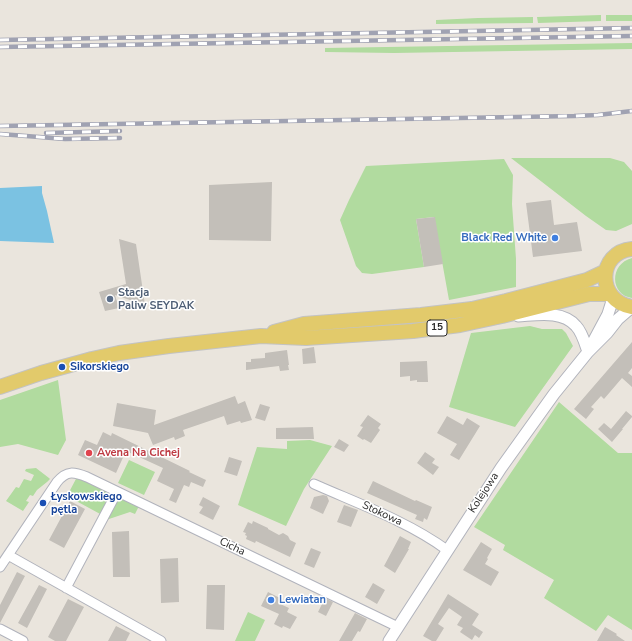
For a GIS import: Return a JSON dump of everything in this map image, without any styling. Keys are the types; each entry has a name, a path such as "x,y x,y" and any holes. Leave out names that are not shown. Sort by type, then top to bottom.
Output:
{"main road":[{"name":"15","path":"260,336 304,324 422,315 472,309 587,280 606,271 609,263 614,257 622,252 632,249"},
{"path":"606,271 606,287 612,296"},
{"name":"15","path":"0,387 41,373 92,359 119,353 170,346 260,336 306,338 413,331 460,325 589,294 612,296 619,303 632,307"}],"street":[{"name":"Kolejowa","path":"588,352 608,314 612,296"},
{"name":"Kolejowa","path":"389,641 501,468 554,394 588,352 607,333 618,319 632,307"},
{"path":"502,316 553,315 562,317 576,326 588,352"},
{"name":"Cicha","path":"8,555 57,482 65,474 71,472 117,492 398,627"},
{"name":"Stokowa","path":"314,484 396,520 434,540 447,550"},
{"path":"66,588 117,492"},
{"path":"0,567 8,555 161,641"},
{"path":"0,629 23,641"}],"green space":[{"path":"601,15 601,21 538,23 537,17"},
{"path":"606,15 632,15 632,21 606,21"},
{"path":"533,17 533,23 436,24 436,20"},
{"path":"632,43 632,49 394,53 325,52 325,48"},
{"path":"511,158 610,158 624,162 632,171 632,224 616,231 606,230"},
{"path":"504,159 513,175 512,204 516,259 516,287 449,300 434,217 416,219 424,267 372,274 362,273 356,266 340,220 366,166"},
{"path":"632,258 632,298 625,296 619,291 616,286 615,279 619,266 624,261"},
{"path":"530,326 542,329 562,329 573,346 515,427 449,407 471,333"},
{"path":"58,380 66,440 58,455 18,444 0,447 0,400"},
{"path":"559,402 618,453 632,453 632,630 608,615 596,631 544,598 554,580 503,550 505,545 474,527"},
{"path":"310,440 332,446 304,489 286,526 238,505 257,447 287,449 287,441"},
{"path":"129,460 155,472 144,495 118,483"},
{"path":"36,468 50,479 37,490 33,496 30,495 26,501 29,502 23,511 6,501 16,487 19,488 24,479 31,481 34,475 25,471 26,469"},
{"path":"77,477 106,490 108,500 102,515 67,496"},
{"path":"120,500 125,500 139,506 135,514 130,512 106,520 117,502"},
{"path":"248,612 265,620 255,641 235,641"}],"water":[{"path":"42,186 42,193 54,243 0,241 0,188"}],"building":[{"path":"272,182 271,241 209,240 209,185"},
{"name":"Black Red White","path":"551,200 554,225 577,222 582,251 533,257 526,203"},
{"path":"435,217 443,264 424,267 416,219"},
{"path":"119,239 136,244 145,305 115,295 119,308 105,311 99,292 126,284"},
{"path":"632,342 632,368 628,373 632,376 632,387 622,378 604,399 601,396 591,407 594,409 586,419 574,409"},
{"path":"314,347 316,363 303,364 302,349"},
{"path":"287,350 289,370 280,371 279,366 246,370 246,362 251,362 251,359 265,358 265,353"},
{"path":"427,361 428,382 417,382 417,380 410,381 410,376 400,377 400,362"},
{"path":"235,396 238,404 245,401 252,420 241,423 240,421 227,425 224,416 183,430 185,436 175,440 174,437 153,445 148,433 113,426 117,403 156,410 154,425"},
{"path":"260,404 270,407 265,421 255,418"},
{"path":"626,411 632,417 612,442 598,429 604,423 611,429"},
{"path":"368,415 381,424 378,428 380,430 371,443 357,436 363,427 360,426"},
{"path":"447,416 463,425 467,418 480,426 459,460 450,455 457,444 437,433"},
{"path":"313,427 314,439 276,439 276,428"},
{"path":"103,432 111,436 112,433 190,471 189,472 206,480 203,487 191,482 189,487 184,485 176,503 169,500 174,489 157,481 163,468 126,451 116,473 78,455 85,440 97,445"},
{"path":"339,439 349,445 344,452 334,447"},
{"path":"425,452 435,459 432,463 439,467 433,475 417,463"},
{"path":"229,457 242,461 237,476 224,472"},
{"path":"373,481 415,501 416,500 432,507 427,520 424,518 423,522 415,519 417,515 367,493"},
{"path":"323,495 327,496 329,501 323,514 310,508 314,497"},
{"path":"203,497 220,506 213,520 199,513 203,507 199,505"},
{"path":"70,501 85,509 64,548 49,540"},
{"path":"344,505 358,510 351,527 337,522"},
{"path":"253,521 279,535 283,533 288,536 290,540 296,543 290,557 256,541 255,543 246,539 246,533 243,532 248,522 252,524"},
{"path":"129,531 130,577 113,577 112,532"},
{"path":"400,536 411,542 409,549 395,573 384,566"},
{"path":"481,542 492,549 485,564 499,572 491,586 463,570"},
{"path":"311,548 321,552 314,568 304,564"},
{"path":"178,558 179,602 161,603 160,559"},
{"path":"17,572 25,576 0,623 0,605"},
{"path":"373,583 385,590 377,604 365,597"},
{"path":"39,585 47,589 27,628 18,623"},
{"path":"207,585 225,585 224,630 206,629"},
{"path":"268,592 280,598 278,603 289,608 287,612 297,617 290,629 283,626 282,628 274,624 279,614 261,606"},
{"path":"448,594 479,614 472,625 483,632 479,638 475,635 472,640 460,632 463,628 457,625 462,617 449,608 438,624 444,628 436,641 432,641 423,636"},
{"path":"325,598 333,602 326,616 318,612"},
{"path":"68,599 84,607 66,641 55,641 48,637"},
{"path":"355,613 367,619 360,632 358,631 352,641 339,641"},
{"path":"116,626 130,633 126,641 108,641"},
{"path":"605,627 617,634 616,635 625,641 597,641"}],"railway":[{"path":"0,40 632,28"},
{"path":"0,47 632,36"},
{"path":"0,126 574,116 632,111"},
{"path":"46,133 120,131"},
{"path":"0,134 65,139 120,138"}],"place":[{"name":"Black Red White","path":"555,238"},
{"name":"Stacja Paliw SEYDAK","path":"110,299"},
{"name":"Sikorskiego","path":"62,367"},
{"name":"Avena Na Cichej","path":"89,453"},
{"name":"Łyskowskiego pętla","path":"43,503"},
{"name":"Lewiatan","path":"271,600"}]}
